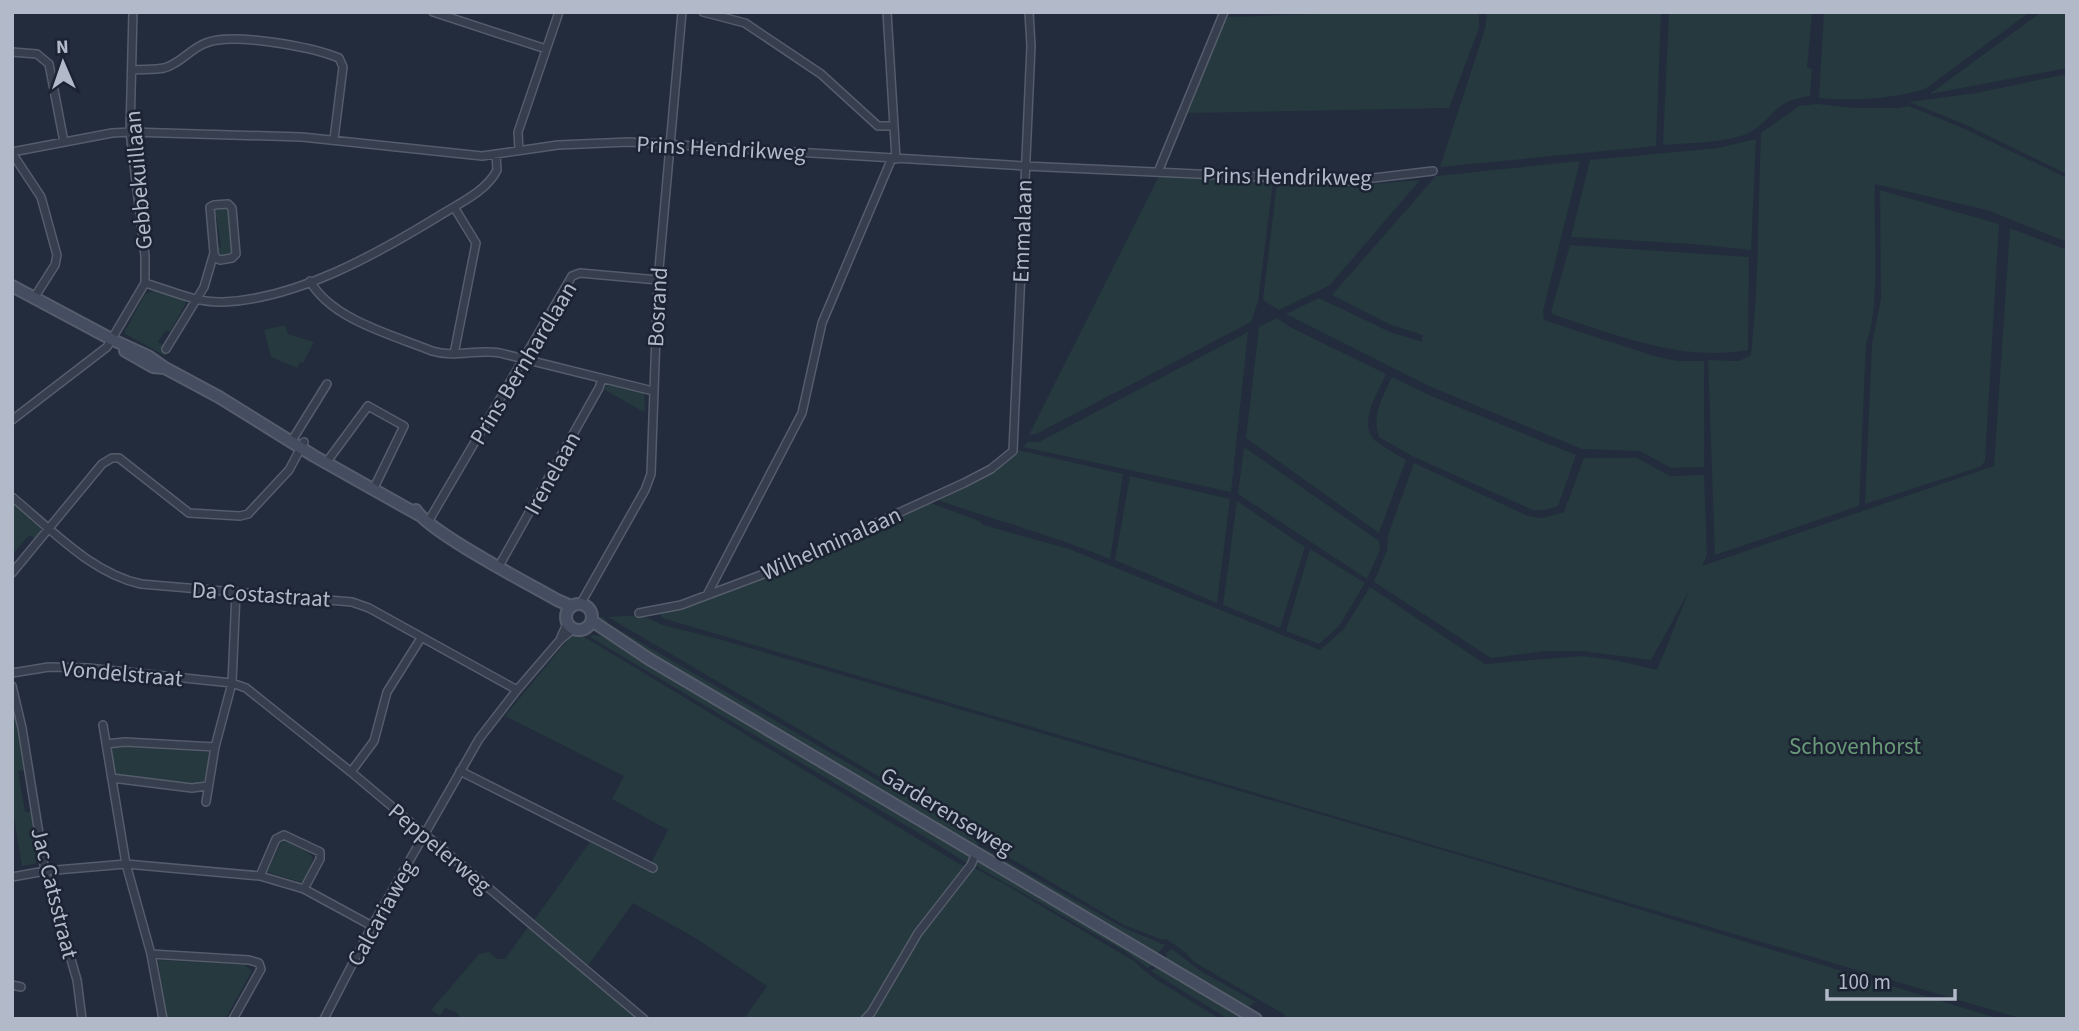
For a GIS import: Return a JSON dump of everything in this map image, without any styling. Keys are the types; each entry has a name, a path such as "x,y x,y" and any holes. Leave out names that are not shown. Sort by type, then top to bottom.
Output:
{"main road":[{"path":"12,286 148,356 298,442 557,600 576,606 591,611 590,623 581,630 570,626 576,606"},
{"name":"Garderenseweg","path":"590,623 1256,1019"}],"street":[{"name":"Gebbekuillaan","path":"113,340 145,283 145,256 130,132 133,12"},
{"path":"433,12 546,49"},
{"path":"519,150 518,132 559,12"},
{"name":"Bosrand","path":"576,606 590,587 645,490 651,474 658,280 682,12"},
{"path":"703,12 745,23 821,75 878,126 894,126"},
{"path":"706,595 802,412 822,323 894,159 887,12"},
{"name":"Emmalaan","path":"1013,451 1031,46 1029,12"},
{"path":"1158,172 1224,12"},
{"path":"132,70 165,68 201,45 224,39 262,41 324,52 339,58 343,67 334,139"},
{"path":"12,52 37,54 49,64 64,142"},
{"name":"Prins Hendrikweg","path":"12,152 130,132 334,139 469,155 496,155 519,150 629,142 894,159 1348,181 1433,172"},
{"path":"12,152 41,197 57,255 55,265 34,298"},
{"path":"145,283 198,299 223,302 283,290 310,281 364,259 454,207 495,175 496,155"},
{"path":"166,349 198,299 214,253 209,209 214,205 228,204 232,208 236,254 232,258 220,260 215,258 214,253"},
{"path":"454,207 473,236 475,251 454,354"},
{"name":"Prins Bernhardlaan","path":"424,519 524,359 572,276 580,273 658,280"},
{"path":"310,281 319,295 340,313 432,351 442,354 489,351 653,391"},
{"path":"12,420 113,340"},
{"name":"Irenelaan","path":"499,566 602,379"},
{"path":"12,573 102,464 112,458 119,458 189,513 240,516 248,514 289,470 298,442 327,384"},
{"path":"328,460 368,406 404,426 375,487"},
{"name":"Wilhelminalaan","path":"639,613 681,605 769,572 964,483 991,469 1013,451"},
{"name":"Da Costastraat","path":"12,497 91,562 124,580 141,584 352,602 369,608 517,690"},
{"path":"206,802 215,747 232,683 236,593"},
{"name":"Calcariaweg","path":"324,1019 372,926 485,730 570,626"},
{"path":"351,772 374,741 387,692 421,638"},
{"name":"Vondelstraat","path":"12,673 49,667 75,668 232,683"},
{"name":"Peppelerweg","path":"232,683 246,688 351,772 644,1019"},
{"name":"Jac Catsstraat","path":"12,686 22,728 45,871 77,980 82,1019"},
{"path":"103,724 126,864 151,954 163,1019"},
{"path":"106,744 125,742 215,747"},
{"path":"460,771 653,868"},
{"path":"112,778 192,788 207,786"},
{"path":"260,876 276,839 284,835 320,852 320,859 304,889"},
{"path":"865,1019 918,933 971,865 976,853"},
{"path":"12,877 45,871 126,864 260,876 304,889 372,926"},
{"path":"151,954 259,963 261,969 233,1019"},
{"path":"12,985 21,987"}],"green space":[{"path":"1479,12 1479,28 1449,108 1187,113 1226,17"},
{"path":"1487,12 1661,12 1656,146 1440,167 1485,29"},
{"path":"1669,12 1812,12 1807,68 1812,69 1810,96 1781,106 1759,126 1742,136 1663,145"},
{"path":"1824,12 2030,12 1925,89 1886,97 1846,99 1819,98"},
{"path":"2041,12 2067,12 2067,68 1930,94"},
{"path":"2067,74 2067,174 1964,124 1909,102 1976,93"},
{"path":"1817,104 1855,108 1909,106 1965,129 2067,178 2067,242 1987,210 1875,184 1875,289 1871,329 1866,343 1859,506 1715,555 1708,360 1739,361 1751,355 1757,272 1761,133 1799,106"},
{"path":"1756,139 1751,250 1571,237 1590,160 1718,148"},
{"path":"1580,161 1543,311 1544,320 1654,356 1677,361 1704,361 1704,467 1671,468 1640,451 1582,449 1431,387 1286,314 1319,298 1390,332 1422,342 1423,335 1391,325 1332,295 1436,176"},
{"path":"1159,176 1273,182 1258,301 1251,322 1036,434 1029,435"},
{"path":"1420,180 1330,285 1279,310 1263,300 1277,182 1350,186"},
{"path":"1880,190 1999,224 1985,461 1980,467 1865,504 1872,344 1881,299"},
{"path":"226,207 229,210 233,253 220,256 215,246 221,248 217,219 212,214 214,208"},
{"name":"Schovenhorst","path":"2010,228 2067,250 2067,1019 2023,1019 662,618 660,614 928,502 979,521 983,525 1069,549 1320,650 1344,629 1370,587 1485,664 1582,656 1615,660 1657,670 1689,591 1651,660 1582,651 1546,651 1491,658 1374,582 1387,550 1388,535 1414,463 1528,516 1543,518 1564,512 1584,458 1637,458 1670,476 1704,475 1707,555 1702,566 1994,466"},
{"path":"1570,245 1749,257 1748,350 1723,353 1674,349 1626,338 1554,315 1551,312"},
{"path":"156,290 184,299 186,303 170,332 166,330 158,342 164,346 162,349 168,352 165,356 124,333 145,294"},
{"path":"1277,318 1386,374 1374,400 1368,427 1377,442 1406,460 1379,533 1246,438 1259,327"},
{"path":"285,325 288,334 314,342 303,363 300,362 297,368 271,357 264,330"},
{"path":"1248,332 1231,492 1023,447 1028,442 1039,442"},
{"path":"1392,377 1429,395 1576,455 1558,506 1533,510 1412,456 1379,437 1377,414"},
{"path":"611,384 644,393 645,410 642,411 605,390 604,387"},
{"path":"1244,447 1379,541 1380,550 1367,579 1238,494"},
{"path":"1018,450 1123,474 1110,559 1067,542 935,499 992,472"},
{"path":"1130,476 1230,499 1217,603 1115,560"},
{"path":"12,500 42,527 36,539 29,535 12,555"},
{"path":"1237,501 1305,547 1280,628 1223,605"},
{"path":"1310,549 1365,583 1339,626 1319,644 1286,631"},
{"path":"641,615 663,625 1490,864 2000,1019 1289,1019 1194,962 1166,939 1124,925 988,845 953,820 608,617"},
{"path":"595,616 603,617 609,624 951,823 978,842 977,849 642,650"},
{"path":"578,633 956,862 1001,882 1134,961 1152,977 1220,1019 744,1019 767,986 697,939 633,903 587,967 532,923 590,842 647,871 668,830 612,799 624,776 505,716 571,636"},
{"path":"602,636 970,854 968,864 590,637"},
{"path":"12,702 25,770 18,771 25,812 32,812 39,859 35,864 22,866 12,805"},
{"path":"111,748 210,752 204,782 192,785 116,774"},
{"path":"286,840 313,858 304,883 267,872 281,843"},
{"path":"982,847 1124,928 1165,945 1157,954 979,850"},
{"path":"981,860 1155,963 1148,968 1126,952 974,865"},
{"path":"528,927 639,1019 461,1019 456,1012 445,1008 440,1016 431,1010 479,954 489,952 497,959 505,959"},
{"path":"1172,949 1202,972 1256,1002 1247,1008 1167,960 1166,953"},
{"path":"158,960 245,965 252,971 225,1019 167,1019"},
{"path":"1159,966 1246,1019 1228,1019 1151,971"}]}
